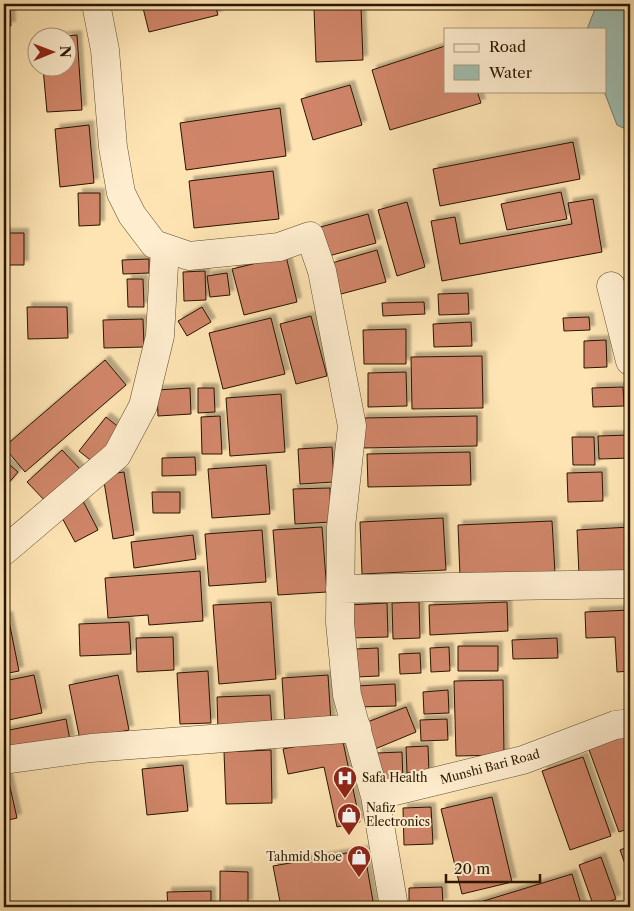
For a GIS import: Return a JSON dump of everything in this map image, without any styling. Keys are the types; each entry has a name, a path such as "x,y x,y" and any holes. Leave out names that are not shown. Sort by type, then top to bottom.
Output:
{"street":[{"path":"96,4 105,50 113,147 121,193 132,215 154,244 189,256 279,247 310,236 322,271 352,426 341,527 340,623 347,695 375,796 394,907"},
{"path":"4,551 117,455 143,406 160,336 165,248"},
{"path":"611,286 630,361"},
{"path":"340,589 630,584"},
{"name":"Munshi Bari Road","path":"375,796 523,760 615,725 630,722"},
{"path":"4,760 91,748 357,728"}],"water":[{"path":"597,4 630,4 630,131 617,125 604,92 606,92 606,28 587,28"}],"building":[{"path":"4,4 10,4 11,26 4,26"},
{"path":"142,4 215,4 218,15 149,32"},
{"path":"361,7 363,60 316,62 314,9"},
{"path":"444,46 444,92 477,92 481,103 390,130 372,70"},
{"path":"78,50 82,110 47,112 44,78 78,78"},
{"path":"350,85 362,125 313,140 301,99"},
{"path":"280,108 286,156 186,170 180,123"},
{"path":"89,125 94,183 60,187 55,129"},
{"path":"573,142 580,179 440,206 433,169"},
{"path":"273,171 279,219 194,228 189,181"},
{"path":"561,192 567,219 507,230 501,204"},
{"path":"78,193 100,193 100,225 79,226"},
{"path":"593,199 602,252 442,281 431,221 455,217 460,244 572,224 568,203"},
{"path":"407,202 425,267 397,276 378,210"},
{"path":"368,214 376,243 325,257 317,228"},
{"path":"4,233 24,233 24,265 4,265"},
{"path":"377,250 386,282 341,294 332,263"},
{"path":"286,256 297,302 244,315 232,269"},
{"path":"149,259 149,273 123,274 122,260"},
{"path":"205,271 206,300 184,301 183,272"},
{"path":"227,273 230,295 210,297 207,276"},
{"path":"127,279 143,279 144,307 128,307"},
{"path":"468,293 469,314 439,315 438,294"},
{"path":"424,302 425,314 383,316 382,303"},
{"path":"27,307 67,307 68,338 28,339"},
{"path":"202,307 211,322 187,336 178,321"},
{"path":"311,316 327,376 296,384 280,324"},
{"path":"589,317 590,330 564,331 563,318"},
{"path":"271,318 285,374 223,389 209,333"},
{"path":"143,319 144,347 104,348 103,320"},
{"path":"471,322 472,346 434,347 433,324"},
{"path":"406,329 406,364 364,364 363,330"},
{"path":"606,340 607,367 584,368 584,341"},
{"path":"482,356 483,408 412,409 411,357"},
{"path":"105,360 126,385 25,472 4,447"},
{"path":"406,372 407,406 368,407 368,373"},
{"path":"623,387 624,406 593,407 592,388"},
{"path":"190,388 191,414 158,416 157,390"},
{"path":"198,388 214,388 215,412 198,413"},
{"path":"281,394 285,452 230,456 226,398"},
{"path":"220,416 222,454 202,454 201,417"},
{"path":"477,416 477,446 362,448 362,418"},
{"path":"106,417 126,433 99,467 79,451"},
{"path":"630,435 630,458 599,459 598,436"},
{"path":"572,437 594,437 595,465 573,465"},
{"path":"332,447 334,482 300,484 298,449"},
{"path":"62,450 81,470 47,503 27,482"},
{"path":"470,452 471,485 368,487 367,454"},
{"path":"195,457 196,475 162,476 162,458"},
{"path":"4,460 18,472 7,485 4,482"},
{"path":"266,465 270,514 212,518 208,469"},
{"path":"124,472 134,535 113,539 103,475"},
{"path":"602,472 603,501 568,502 567,473"},
{"path":"330,488 331,522 295,524 293,489"},
{"path":"152,492 180,492 180,513 153,513"},
{"path":"83,501 98,530 75,542 60,514"},
{"path":"443,518 446,570 362,574 360,522"},
{"path":"552,521 555,573 460,577 458,525"},
{"path":"322,527 327,592 278,595 273,530"},
{"path":"630,527 630,594 580,597 577,530"},
{"path":"262,530 266,582 209,586 205,534"},
{"path":"193,535 196,559 134,568 131,542"},
{"path":"200,571 203,621 149,625 148,615 108,618 105,578"},
{"path":"271,602 276,679 219,684 213,605"},
{"path":"419,602 420,638 393,639 392,603"},
{"path":"507,602 508,631 430,635 429,605"},
{"path":"387,603 388,637 349,638 348,605"},
{"path":"630,610 630,671 617,672 615,637 586,638 585,612"},
{"path":"8,616 19,671 4,674 4,617"},
{"path":"129,622 131,654 80,656 79,624"},
{"path":"173,637 174,670 137,672 136,638"},
{"path":"557,638 558,658 513,659 512,640"},
{"path":"458,646 498,646 498,671 458,671"},
{"path":"449,647 450,671 431,672 430,648"},
{"path":"378,648 379,676 356,677 355,649"},
{"path":"420,653 421,673 400,674 399,654"},
{"path":"208,671 211,723 180,724 177,673"},
{"path":"34,675 42,713 4,721 4,681"},
{"path":"118,675 129,730 80,740 69,685"},
{"path":"328,675 331,722 285,725 282,678"},
{"path":"503,680 504,755 456,756 454,681"},
{"path":"395,684 396,706 357,707 356,686"},
{"path":"448,690 449,713 424,714 423,692"},
{"path":"270,695 272,728 218,730 217,697"},
{"path":"406,707 416,732 375,749 365,723"},
{"path":"66,719 70,740 4,752 4,731"},
{"path":"447,719 448,740 421,741 420,720"},
{"path":"630,732 630,828 619,832 588,747"},
{"path":"342,737 360,822 337,827 324,767 288,774 283,749"},
{"path":"428,746 429,772 407,773 406,747"},
{"path":"271,750 272,803 226,804 224,752"},
{"path":"402,752 403,782 378,784 377,753"},
{"path":"583,757 611,836 570,850 542,771"},
{"path":"183,765 188,811 147,815 142,769"},
{"path":"8,778 17,818 4,821 4,779"},
{"path":"492,797 512,882 462,894 441,809"},
{"path":"431,807 433,844 404,845 403,808"},
{"path":"630,846 630,878 620,850"},
{"path":"364,850 374,907 281,907 273,866"},
{"path":"601,857 616,899 594,907 579,865"},
{"path":"220,871 248,872 248,904 220,904"},
{"path":"572,874 582,907 464,907"},
{"path":"442,887 443,903 409,905 409,888"},
{"path":"211,891 211,907 168,907 167,892"}],"place":[{"name":"Safa Health","path":"345,799"},
{"name":"Nafiz Electronics","path":"349,836"},
{"name":"Tahmid Shoe","path":"359,878"}]}
